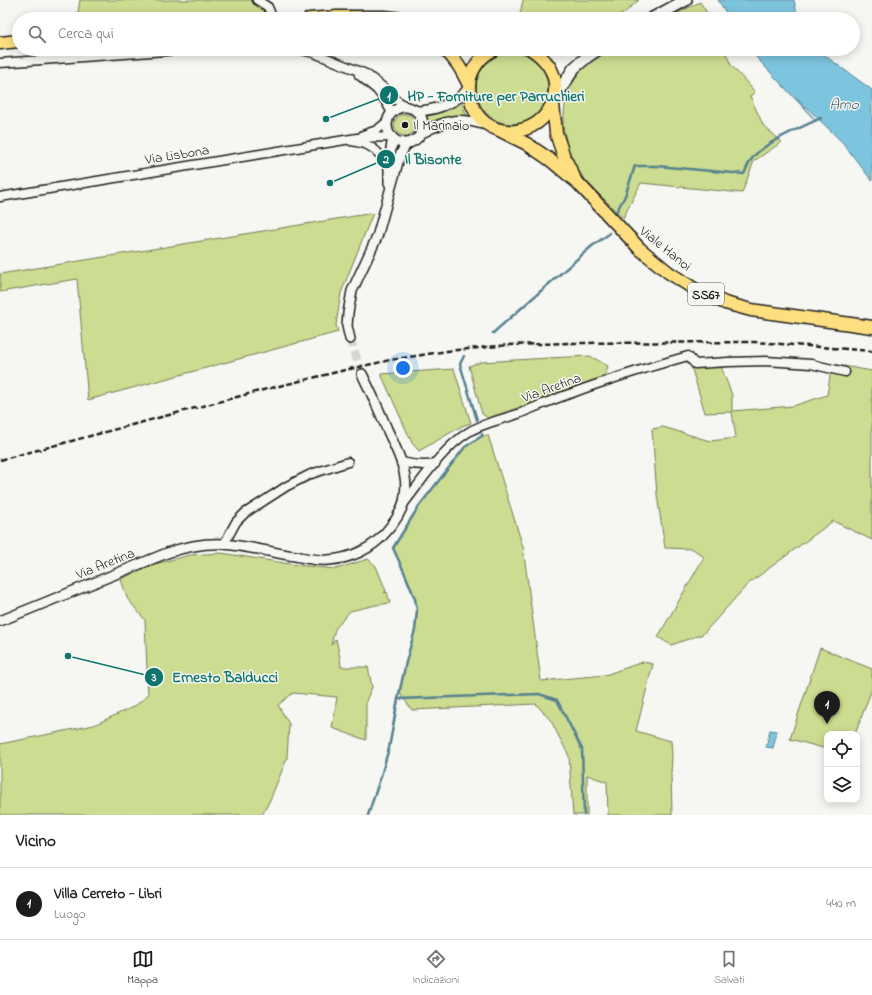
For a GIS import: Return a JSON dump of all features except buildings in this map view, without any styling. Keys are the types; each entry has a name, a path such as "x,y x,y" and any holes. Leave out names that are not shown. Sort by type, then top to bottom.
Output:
{"main road":[{"path":"664,12 683,2"},
{"path":"0,43 12,42"},
{"name":"Viale Hanoi","path":"452,56 459,66 469,86 470,99 474,110 481,119 494,128 527,144 549,159 578,183 640,249 668,272 696,290 725,303 751,310 872,327"},
{"path":"469,86 472,72 479,60 484,56"},
{"name":"Viale Hanoi","path":"541,56 548,64 554,75 556,86 554,101 556,133 564,157 578,183"},
{"path":"554,101 574,68 590,56"},
{"name":"Viale Hanoi","path":"494,128 512,132 525,130 537,124 546,115 554,101"}],"street":[{"path":"256,0 268,8 270,12"},
{"path":"0,63 96,56"},
{"path":"321,56 366,74 384,88 392,97 416,111 423,121 422,133"},
{"path":"350,68 378,90 386,102 390,117"},
{"path":"416,111 426,111 438,108 462,95 469,86"},
{"path":"407,107 396,110 390,117 387,126 392,137 398,142 411,142"},
{"name":"Via Lisbona","path":"357,138 377,130 390,117"},
{"name":"Viale Hanoi","path":"411,142 416,140 422,133 436,125 453,120 472,121 494,128"},
{"path":"389,192 389,168 392,137"},
{"name":"Via Lisbona","path":"0,197 357,138 392,137"},
{"path":"346,140 366,144 384,160 389,168"},
{"path":"350,339 347,320 349,300 354,285 377,237 400,155 405,146 411,142"},
{"name":"Via Aretina","path":"0,621 171,552 198,545 224,544 316,560 342,558 359,552 379,540 390,527 402,506 434,464 454,443 468,432 484,424 517,414 572,393 688,356 695,364 766,361 810,364 844,372"},
{"name":"Via Aretina","path":"362,374 401,462 405,479 405,494 402,506"},
{"path":"224,544 236,522 245,513 287,486 311,474 348,462"},
{"path":"401,462 422,466 434,464"},
{"path":"405,479 416,480 424,477"}],"green space":[{"path":"80,0 251,0 264,9 265,12 78,12"},
{"path":"523,0 639,0 625,12 520,12"},
{"path":"700,2 706,12 680,12"},
{"path":"496,56 528,56 538,62 547,81 547,95 538,114 519,123 505,123 486,114 477,95 476,88 479,74 486,62"},
{"path":"598,56 727,56 731,65 755,92 750,96 763,125 782,142 754,161 742,193 641,183 623,218 587,182 569,158 563,124 566,95 582,67"},
{"path":"461,100 468,117 429,125 426,115 437,112"},
{"path":"405,114 413,117 416,125 413,133 405,136 397,133 394,125 397,117"},
{"path":"373,213 341,293 336,325 338,332 88,400 77,279 0,292 0,274"},
{"path":"590,356 608,366 605,378 488,418 482,414 469,366 481,362"},
{"path":"720,364 732,395 732,411 793,406 827,395 832,364 872,371 872,540 833,521 748,584 703,634 671,645 658,637 704,557 693,549 665,548 657,495 652,429 663,427 710,441 736,438 732,412 705,413 691,366"},
{"path":"454,369 471,423 462,426 419,451 412,443 381,374"},
{"path":"488,435 523,547 541,681 605,675 643,662 653,664 636,731 671,741 672,815 608,815 607,782 587,775 587,815 573,815 569,756 551,721 536,704 412,710 399,692 415,631 417,607 411,587 393,548 419,506 465,447 482,436"},
{"path":"221,553 297,565 336,569 368,559 376,566 386,591 384,593 387,592 390,603 350,611 335,629 331,645 336,639 341,667 368,667 372,687 366,701 366,740 332,728 337,697 293,693 278,705 289,724 287,758 270,800 262,815 0,815 0,744 94,725 135,706 148,695 145,620 127,598 121,579 155,564 190,555"},
{"path":"820,648 872,669 872,689 856,731 824,731 824,748 790,739"}],"water":[{"path":"718,0 794,0 797,12 726,12"},
{"name":"Arno","path":"755,56 825,56 872,90 872,181 843,143 795,96 816,121"},
{"path":"770,730 777,731 773,748 766,747"}],"waterway":[{"path":"614,216 625,196 635,166 657,166 744,174 751,160 764,148 783,136 821,118"},
{"path":"493,333 592,246 609,233"},
{"path":"464,356 460,364 477,420"},
{"path":"368,815 389,748 406,662 415,630 417,610 415,599 393,548 419,506 465,447 482,436 482,434"},
{"path":"398,699 539,694 557,700 582,749 584,815"}],"tunnel":[{"path":"350,339 362,374"}],"railway":[{"path":"0,460 263,390 390,360 447,351 509,345 570,343 755,342 872,351"}],"place":[{"name":"HP - Forniture per Parruchieri","path":"326,119"},
{"name":"Il Marinaio","path":"405,125"},
{"name":"Il Bisonte","path":"330,183"},
{"name":"Ernesto Balducci","path":"68,656"},
{"name":"Villa Cerreto - Libri","path":"827,724"}]}
